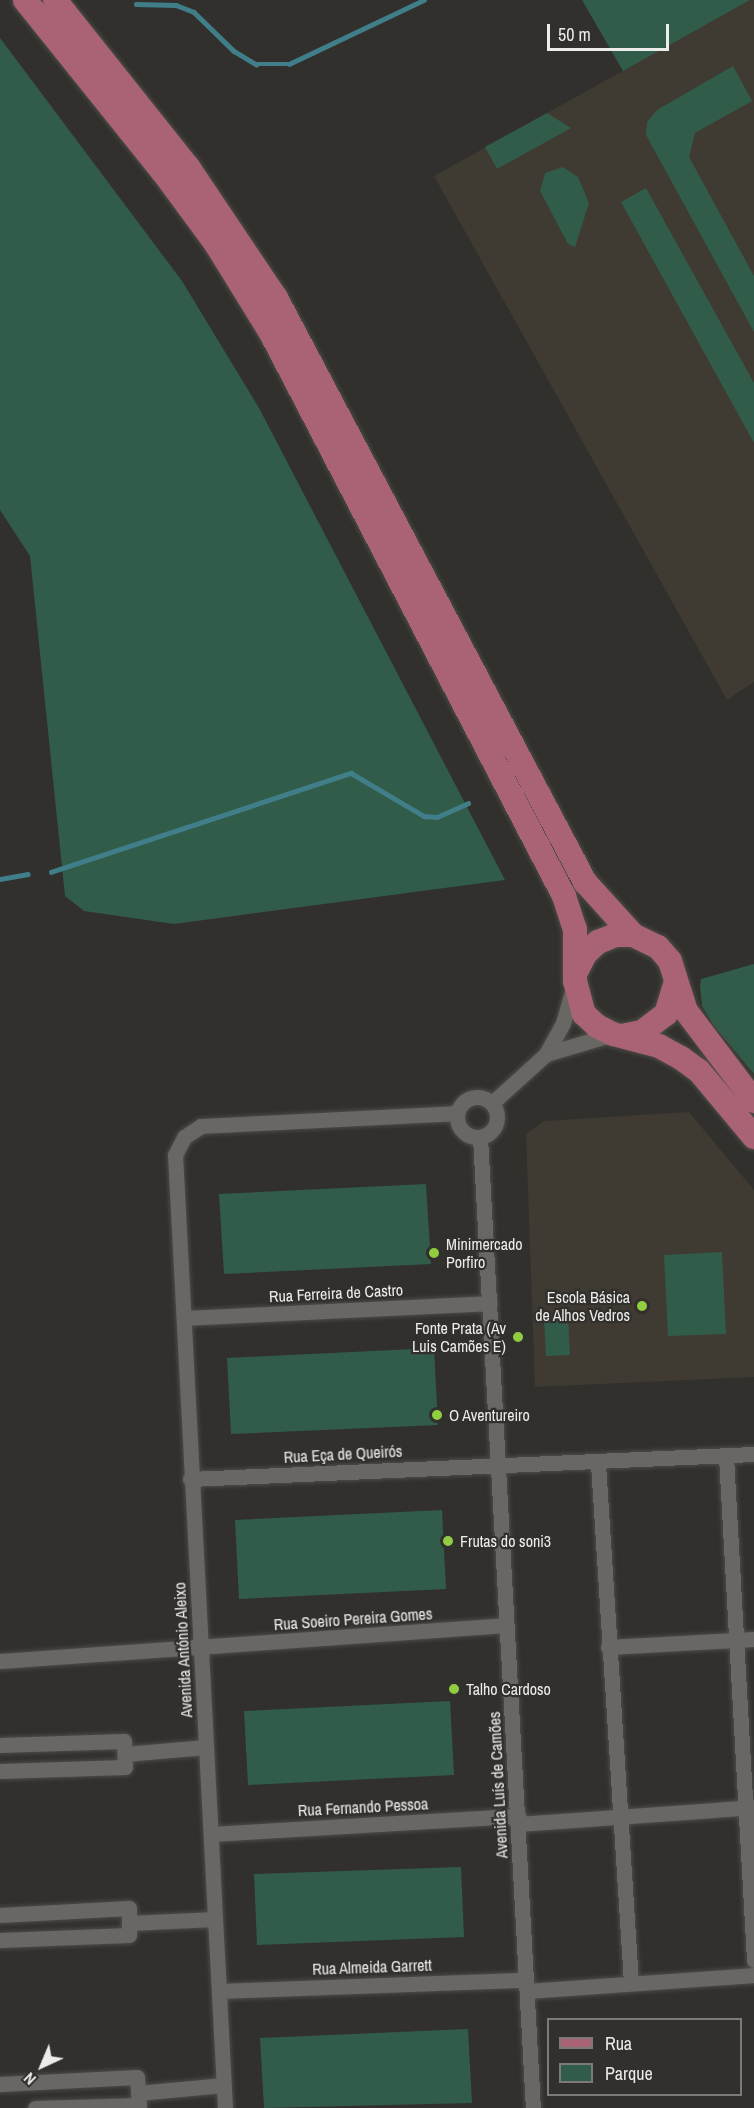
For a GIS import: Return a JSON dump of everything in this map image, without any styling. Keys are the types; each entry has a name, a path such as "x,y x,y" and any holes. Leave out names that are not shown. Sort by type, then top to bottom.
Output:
{"main road":[{"path":"25,0 163,172 216,244 271,333 550,867 575,929 576,976 584,1014 620,1034 658,1046 699,1071 754,1137"},
{"path":"55,0 188,166 276,298 585,882 633,935 658,947 669,961 675,985 701,1034 754,1101"},
{"path":"576,976 585,954 598,942 615,935 633,935"},
{"path":"620,1034 642,1032 661,1020 673,1000 675,985"}],"street":[{"path":"492,1103 546,1054 563,1023 576,976"},
{"path":"546,1054 620,1034"},
{"path":"481,1097 492,1103 497,1114 495,1126 480,1137 463,1131 457,1113 468,1098 481,1097"},
{"name":"Avenida António Aleixo","path":"225,2108 190,1479 176,1190 178,1146 201,1126 457,1113"},
{"name":"Avenida Luís de Camões","path":"480,1137 533,2108"},
{"name":"Rua Ferreira de Castro","path":"184,1318 490,1303"},
{"name":"Rua Eça de Queirós","path":"190,1479 499,1465 598,1463 754,1454"},
{"path":"726,1456 735,1640 750,1807 754,1960"},
{"path":"598,1463 631,1983"},
{"name":"Rua Soeiro Pereira Gomes","path":"0,1661 507,1625"},
{"path":"608,1647 754,1639"},
{"path":"0,1745 124,1741 125,1754 125,1767 0,1772"},
{"path":"125,1754 206,1747"},
{"name":"Rua Fernando Pessoa","path":"211,1834 750,1807"},
{"path":"0,1915 129,1908 129,1935 0,1940"},
{"path":"129,1923 215,1919"},
{"name":"Rua Almeida Garrett","path":"219,1991 631,1983 754,1975"},
{"path":"0,2084 137,2077 139,2104 35,2108"},
{"path":"138,2092 224,2085"}],"shaded area":[{"path":"750,0 754,0 754,682 727,700 434,176"},
{"name":"Escola Básica de Alhos Vedros","path":"689,1112 754,1190 754,1377 535,1387 526,1134 544,1121"}],"green space":[{"path":"582,0 750,0 623,71"},
{"path":"0,38 182,281 259,408 505,880 174,924 84,911 65,896 30,556 0,510"},
{"path":"733,66 752,101 695,133 689,157 754,276 754,332 646,135 647,122 657,110"},
{"path":"547,113 571,128 497,169 485,147"},
{"path":"563,167 578,177 589,203 575,247 568,244 540,191 545,173"},
{"path":"646,188 754,383 754,443 621,202"},
{"path":"754,964 754,1074 713,1025 702,1006 700,986 701,979"},
{"path":"426,1184 431,1264 224,1274 219,1194"},
{"path":"722,1252 726,1334 668,1336 664,1255"},
{"path":"568,1318 570,1355 546,1356 544,1319"},
{"path":"434,1348 438,1425 231,1434 227,1358"},
{"path":"442,1510 446,1589 239,1599 235,1520"},
{"path":"450,1701 454,1775 248,1785 244,1711"},
{"path":"461,1867 464,1937 257,1945 254,1874"},
{"path":"468,2029 472,2103 264,2108 260,2038"}],"waterway":[{"path":"136,4 176,5 194,12 234,51 256,64 289,64 424,0"},
{"path":"51,872 351,773 424,816 437,817 468,803"},
{"path":"0,879 28,874"}],"place":[{"name":"Minimercado Porfiro","path":"434,1253"},
{"name":"Escola Básica de Alhos Vedros","path":"642,1306"},
{"name":"Fonte Prata (Av Luis Camões E)","path":"518,1337"},
{"name":"O Aventureiro","path":"437,1415"},
{"name":"Frutas do soni3","path":"448,1541"},
{"name":"Talho Cardoso","path":"454,1689"}]}
